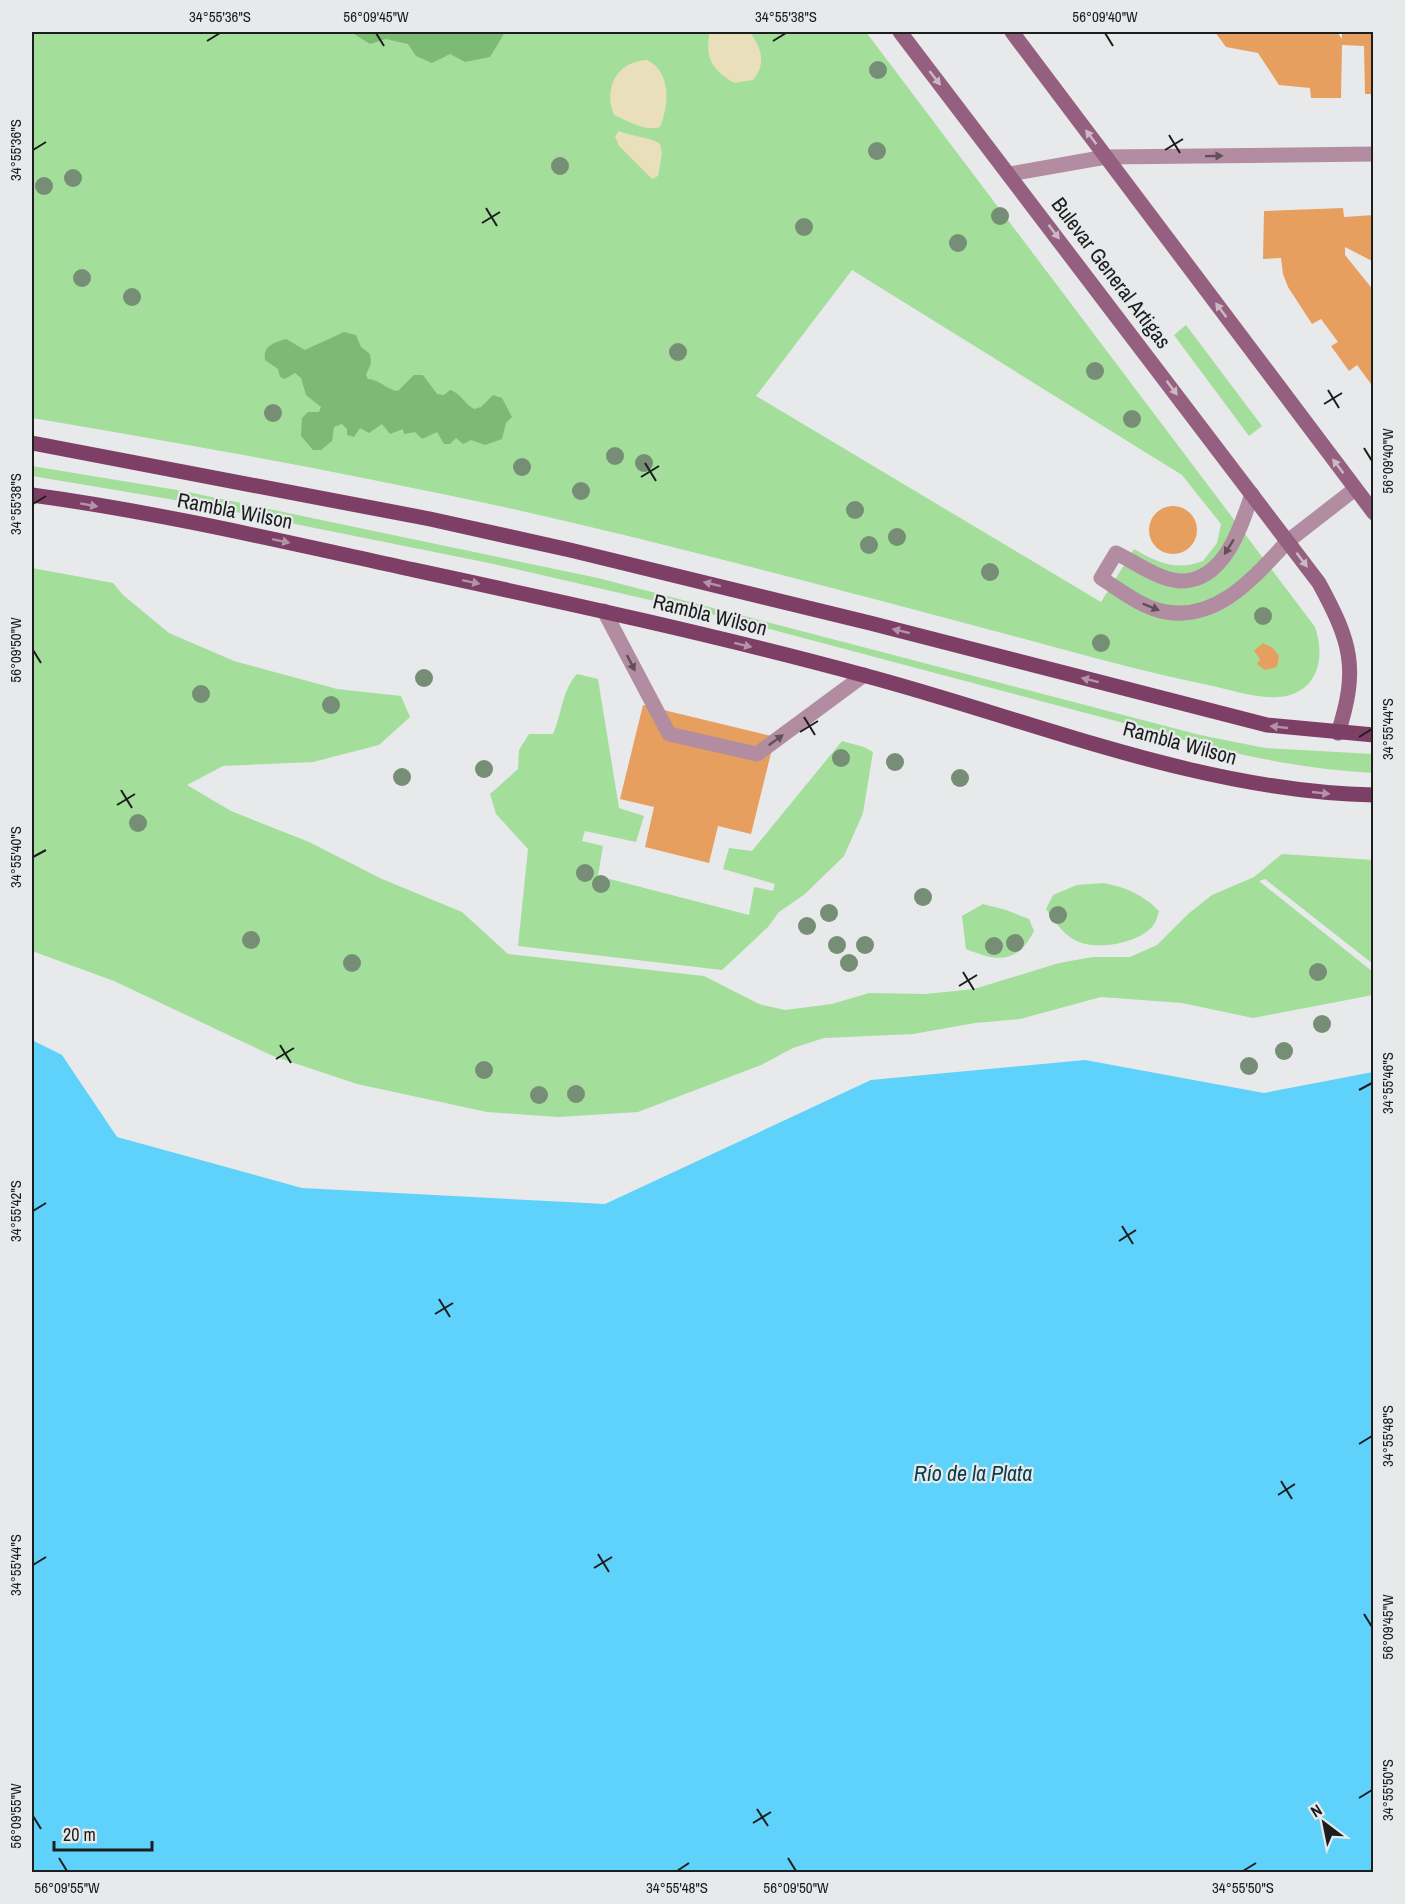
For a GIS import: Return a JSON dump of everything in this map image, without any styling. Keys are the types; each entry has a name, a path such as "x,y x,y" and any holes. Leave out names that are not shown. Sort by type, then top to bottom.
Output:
{"main road":[{"name":"Bulevar General Artigas","path":"900,32 1319,583 1332,606 1349,652 1351,684 1338,733"},
{"path":"1012,32 1374,513"},
{"name":"Rambla Wilson","path":"32,443 430,519 547,545 870,623 1267,725 1374,735"},
{"name":"Rambla Wilson","path":"32,495 228,529 604,611 864,675 1201,773 1298,791 1374,795"}],"street":[{"path":"1010,174 1106,157 1374,154"},
{"path":"1252,494 1231,547 1216,566 1198,577 1180,581 1150,571 1116,553 1101,578 1135,600 1164,612 1191,613 1215,606 1235,593 1288,541 1355,489"},
{"path":"604,611 669,734 757,754 864,675"}],"green space":[{"path":"32,32 866,32 1315,627 1319,647 1318,667 1308,684 1290,695 1270,697 1249,694 1131,667 717,558 513,509 273,460 32,418","holes":["852,270 1182,475 1221,524 1217,543 1203,561 1184,565 1159,562 1134,549 1101,602 756,396"]},
{"path":"351,32 505,32 490,57 465,62 450,54 432,63 416,56 408,44 386,39 370,44"},
{"path":"1186,325 1262,426 1249,436 1174,335"},
{"path":"344,332 356,335 361,347 370,354 371,363 366,375 368,379 390,389 398,391 414,375 423,375 437,394 444,395 450,390 454,391 474,409 481,407 493,395 502,398 512,417 506,423 502,439 485,445 471,440 463,444 456,438 450,444 444,444 437,432 422,439 415,432 404,434 403,429 390,434 382,424 369,433 360,428 354,437 347,435 347,429 342,424 334,427 332,441 321,450 313,450 301,436 302,418 308,412 319,412 321,407 306,395 301,378 295,373 285,379 280,377 278,369 265,360 266,351 273,344 286,339 305,350"},
{"path":"32,466 183,491 598,578 1200,735 1265,748 1373,754 1373,773 1317,768 1235,753 728,618 489,563 181,501 32,476"},
{"path":"32,568 113,583 123,595 169,633 234,661 337,689 401,696 410,717 379,745 313,762 223,766 187,785 231,811 309,842 382,879 462,912 508,954 704,976 759,1004 785,1010 832,1004 869,993 926,994 974,989 1059,963 1093,957 1130,957 1157,945 1188,914 1212,895 1254,877 1282,854 1373,860 1373,964 1265,879 1259,881 1373,972 1373,995 1253,1018 1182,1003 1101,997 1020,1019 975,1023 913,1034 824,1038 793,1048 761,1065 638,1112 558,1117 487,1112 357,1084 273,1056 114,981 32,951"},
{"path":"577,674 598,679 619,808 644,816 636,842 585,831 582,841 603,846 598,876 749,915 754,887 773,891 775,884 723,869 729,848 752,851 842,741 873,752 863,813 844,856 805,894 779,912 768,927 722,970 518,946 528,849 496,814 490,794 518,769 519,750 529,734 553,734 568,687"},
{"path":"1104,883 1134,892 1153,905 1159,911 1153,926 1136,938 1117,944 1087,944 1074,940 1065,933 1046,909 1053,895 1077,885"},
{"path":"983,904 1029,919 1034,931 1021,950 1013,955 997,958 966,949 962,916"}],"sand":[{"path":"710,32 750,32 761,56 760,68 753,80 734,83 715,68 708,49"},
{"path":"647,60 661,73 666,90 663,119 660,127 654,128 637,125 614,115 611,105 612,86 620,71 628,65"},
{"path":"619,131 660,144 662,154 658,176 652,179 619,146 615,136"}],"water":[{"name":"Río de la Plata","path":"32,1040 62,1055 117,1137 302,1188 605,1204 871,1080 1085,1060 1264,1093 1373,1072 1373,1872 32,1872"}],"building":[{"path":"1215,32 1337,32 1342,39 1342,32 1374,32 1374,94 1365,94 1364,46 1342,45 1341,98 1311,98 1310,88 1279,85 1258,53 1226,47"},
{"path":"1343,208 1344,217 1374,215 1374,262 1345,247 1345,255 1374,291 1374,388 1357,365 1349,371 1331,346 1338,342 1321,319 1312,324 1288,287 1283,274 1281,258 1263,259 1264,211"},
{"path":"1168,506 1178,506 1190,513 1197,525 1197,535 1190,547 1178,554 1168,554 1153,543 1149,535 1149,525 1160,510"},
{"path":"1263,643 1273,648 1279,656 1277,667 1265,670 1257,664 1260,659 1254,651"},
{"path":"643,705 775,737 751,834 718,826 709,863 645,847 654,807 620,799"}]}
